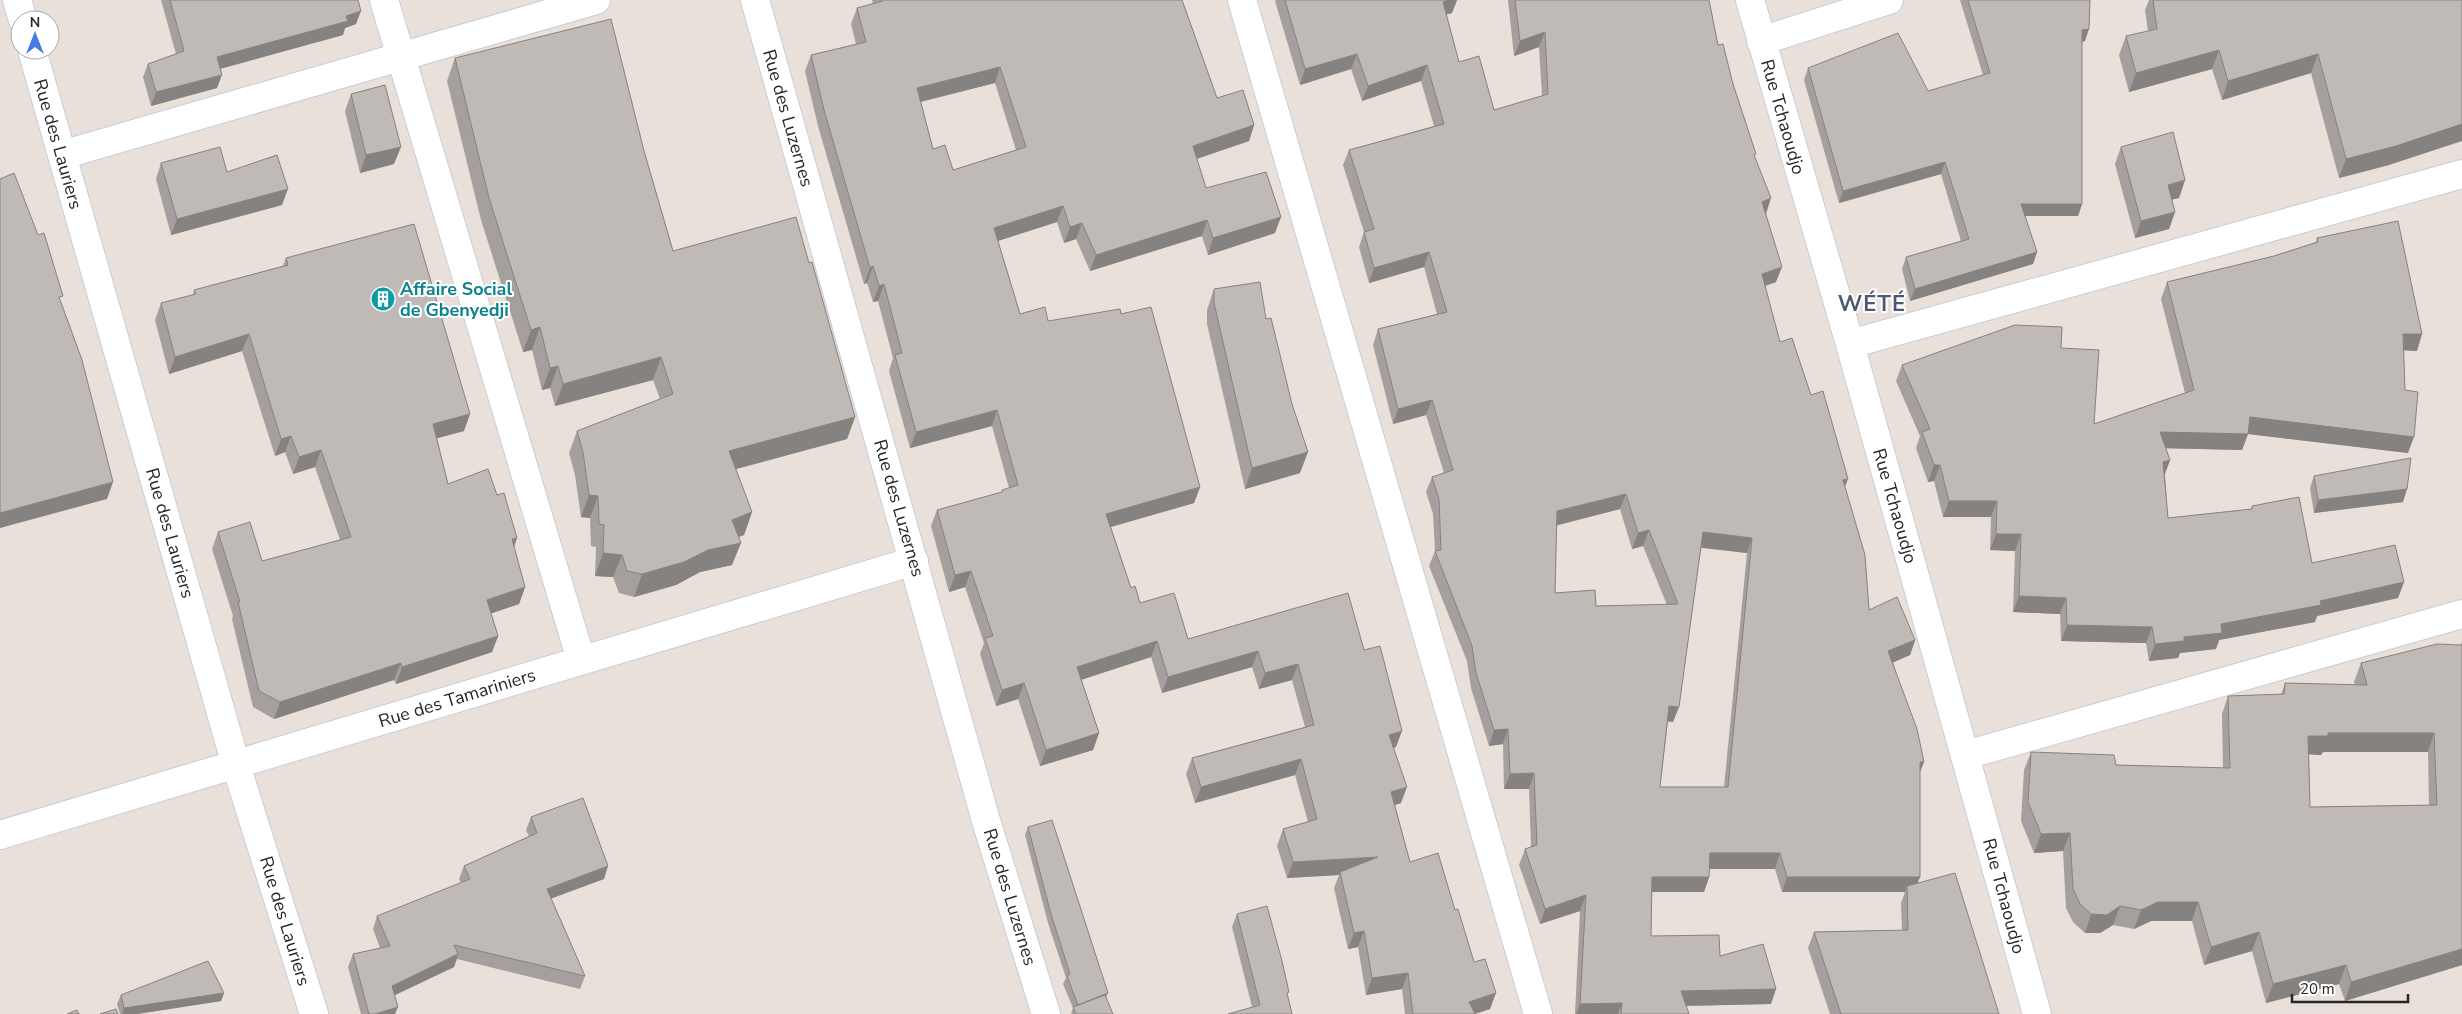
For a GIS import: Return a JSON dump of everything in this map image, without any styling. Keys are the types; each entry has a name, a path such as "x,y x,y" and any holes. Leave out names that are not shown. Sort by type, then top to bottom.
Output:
{"street":[{"path":"384,0 581,660"},
{"path":"62,155 596,0"},
{"name":"Rue des Luzernes","path":"755,0 987,824 1046,1014"},
{"path":"1242,0 1538,1014"},
{"name":"Rue Tchaoudjo","path":"1750,0 1850,344 2037,1014"},
{"path":"1761,41 1889,0"},
{"name":"Rue des Lauriers","path":"35,60 236,765 314,1014"},
{"path":"1850,344 2462,174"},
{"name":"Rue des Tamariniers","path":"0,835 914,561"},
{"path":"1966,755 2462,614"}],"building":[{"path":"170,0 358,0 361,11 346,16 348,21 217,57 222,75 156,92 148,64 184,51"},
{"path":"1182,0 1217,98 1243,90 1254,125 1193,146 1206,188 1266,172 1281,217 1213,238 1207,220 1096,255 1082,223 1070,227 1063,206 994,228 1020,314 1045,307 1048,321 1120,309 1121,314 1151,307 1200,487 1106,514 1131,588 1135,586 1140,603 1174,593 1188,639 1348,593 1364,650 1380,646 1402,731 1389,735 1407,787 1391,792 1410,862 1438,853 1455,910 1458,909 1474,962 1485,959 1496,993 1469,1002 1475,1014 1413,1014 1408,973 1372,978 1364,931 1354,933 1340,872 1378,857 1293,862 1283,829 1317,819 1301,759 1201,787 1192,758 1314,725 1298,664 1265,673 1258,651 1168,677 1157,641 1077,667 1099,733 1046,750 1024,683 1002,690 985,638 993,636 971,571 955,575 937,510 1002,492 1002,490 1018,485 997,410 916,432 895,355 902,353 884,284 879,286 873,266 870,268 824,110 811,55 866,42 857,8 883,1","holes":["1000,67 1026,147 953,170 945,145 933,149 917,88"]},
{"path":"1285,0 1449,0 1443,2 1459,62 1479,56 1494,110 1548,94 1545,32 1520,41 1515,0 1709,0 1718,45 1723,44 1733,84 1756,154 1754,155 1771,198 1762,202 1782,267 1762,274 1780,342 1792,338 1811,395 1823,391 1848,479 1843,480 1865,555 1869,610 1897,597 1915,640 1888,651 1917,729 1924,762 1920,762 1920,877 1787,877 1780,853 1710,853 1709,877 1652,877 1651,936 1719,935 1720,956 1763,944 1776,989 1681,991 1689,1014 1621,1014 1622,1003 1580,1004 1586,895 1545,909 1525,849 1537,845 1534,773 1510,774 1508,729 1494,730 1476,673 1472,646 1435,551 1441,550 1439,499 1432,477 1453,470 1432,400 1398,409 1378,329 1447,312 1429,252 1374,268 1364,232 1374,229 1349,150 1444,124 1427,65 1368,86 1357,54 1305,69","holes":["1626,494 1638,533 1649,530 1678,604 1596,606 1595,590 1555,593 1557,511","1703,532 1752,538 1728,787 1660,787 1669,706 1679,707"]},
{"path":"1968,0 2090,0 2089,29 2082,30 2082,204 2021,204 2037,252 1915,289 1906,257 1969,239 1945,162 1843,191 1808,68 1898,33 1928,91 1990,73"},
{"path":"2153,0 2462,0 2462,124 2396,146 2346,159 2318,54 2228,81 2219,50 2136,73 2126,36 2157,29"},
{"path":"611,19 644,151 673,251 796,217 809,263 812,262 855,417 729,451 752,512 732,520 741,543 708,550 684,562 642,574 627,571 622,555 603,553 604,525 599,524 598,496 589,495 583,452 577,431 673,394 661,357 563,384 558,366 550,368 540,327 531,330 489,198 455,58"},
{"path":"385,85 401,147 366,155 351,94"},
{"path":"2173,132 2185,180 2168,185 2175,212 2141,221 2121,147"},
{"path":"220,147 227,172 277,155 288,189 177,219 161,163"},
{"path":"14,173 38,235 44,233 63,296 59,297 82,360 113,482 0,513 0,179"},
{"path":"2398,221 2422,334 2403,334 2405,390 2418,392 2414,437 2250,417 2248,434 2160,432 2170,460 2163,462 2168,518 2252,509 2252,506 2299,497 2312,563 2395,545 2404,582 2320,601 2321,605 2221,624 2222,633 2184,637 2184,641 2155,644 2152,627 2067,625 2066,598 2019,596 2021,534 1996,534 1997,501 1949,501 1940,465 1934,465 1922,432 1930,429 1902,365 2015,325 2062,327 2061,348 2099,350 2094,424 2194,390 2167,282 2274,256 2318,242 2317,238"},
{"path":"414,224 470,414 433,424 448,484 488,469 497,495 504,493 517,538 512,539 525,587 487,600 498,636 402,667 401,663 280,702 259,691 238,602 240,602 218,532 250,522 262,561 351,537 321,450 299,457 291,436 281,439 249,334 175,357 161,303 196,294 194,290 288,265 286,258"},
{"path":"1260,282 1266,319 1271,318 1292,404 1308,452 1252,468 1214,303 1214,289"},
{"path":"2411,458 2407,489 2318,500 2314,476"},
{"path":"2437,644 2462,645 2462,949 2351,982 2346,965 2273,984 2259,932 2211,947 2198,902 2158,902 2141,910 2120,906 2107,915 2091,914 2080,904 2073,889 2070,833 2041,834 2028,802 2031,752 2114,755 2116,765 2230,768 2228,696 2284,694 2285,683 2367,685 2361,663","holes":["2328,733 2434,733 2437,805 2310,807 2308,736 2328,736"]},
{"path":"583,798 608,866 547,889 585,976 454,945 458,954 392,986 398,1007 369,1014 353,954 390,946 377,916 470,879 464,866 537,833 531,817"},
{"path":"1052,820 1108,993 1078,1005 1067,976 1070,974 1051,914 1028,827"},
{"path":"1955,873 1999,1014 1841,1014 1814,932 1908,930 1907,886"},
{"path":"1267,906 1282,961 1292,1014 1228,1014 1260,1005 1237,914"},
{"path":"208,961 224,993 124,1008 121,995"},
{"path":"1105,995 1113,1014 1076,1014 1073,1007"},
{"path":"116,1009 118,1014 100,1014"},
{"path":"77,1010 79,1014 67,1014"}],"place":[{"name":"Affaire Social de Gbenyedji","path":"383,299"}],"district":[{"name":"WÉTÉ","path":"1872,304"}]}
